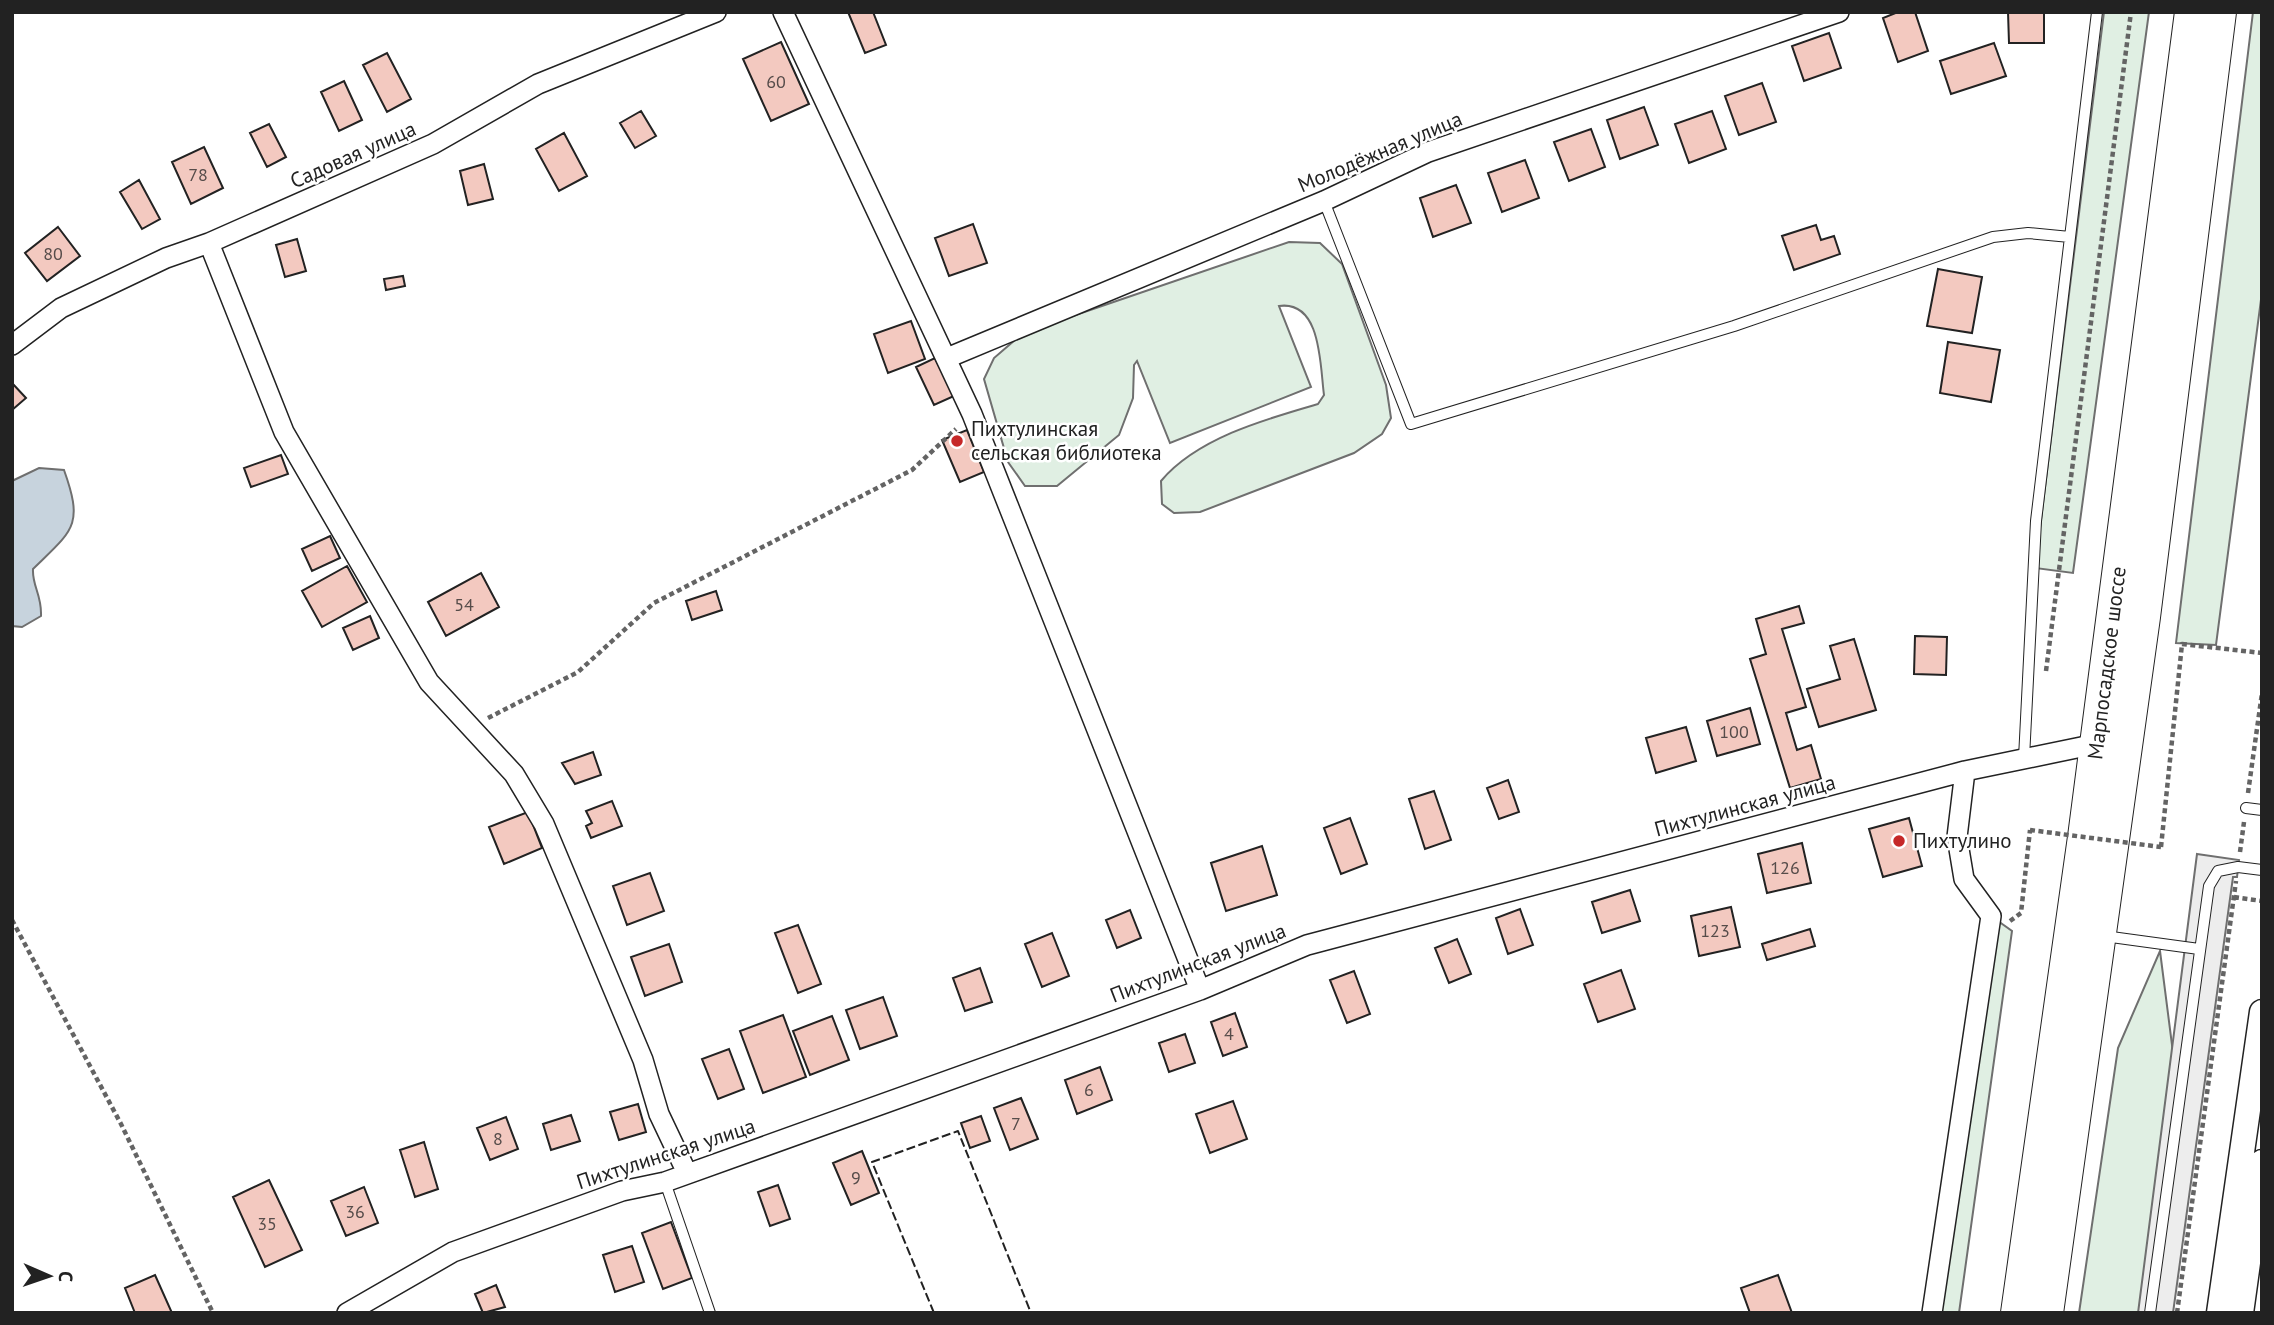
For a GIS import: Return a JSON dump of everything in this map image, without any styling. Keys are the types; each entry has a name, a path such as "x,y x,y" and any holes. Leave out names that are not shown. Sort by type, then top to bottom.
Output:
{"main road":[{"name":"Марпосадское шоссе","path":"2017,1313 2096,744 2191,12"},
{"name":"Марпосадское шоссе","path":"2047,1313 2144,617 2220,12"}],"street":[{"name":"Садовая улица","path":"12,345 61,308 166,258 209,243 433,144 538,84 716,12"},
{"path":"783,12 972,414 1200,990"},
{"name":"Молодёжная улица","path":"947,358 1324,201 1428,152 1839,12"},
{"path":"209,243 284,432 429,682 514,774 544,824 643,1060 659,1114 687,1174"},
{"name":"Пихтулинская улица","path":"347,1313 453,1252 622,1191 665,1182 1200,990 1307,945 1965,771 2096,744"},
{"path":"1932,1313 1991,916 1964,879 1957,837 1965,771"},
{"path":"2219,1313 2262,1012"},
{"path":"2241,1313 2262,1163"}],"lane":[{"path":"2024,758 2036,521 2097,12"},
{"path":"1324,201 1411,424 1734,326 1993,237 2028,233 2070,237"},
{"path":"2245,813 2262,810"},
{"path":"2150,1313 2209,886 2218,871 2238,867 2262,870"},
{"path":"2100,935 2199,949"},
{"path":"665,1182 710,1313"}],"path":[{"path":"2045,678 2131,12"},
{"path":"471,727 578,672 654,603 912,470 972,414"},
{"path":"2009,922 2021,913 2030,830 2161,847 2182,644 2262,653"},
{"path":"2248,796 2262,693"},
{"path":"2239,860 2245,813"},
{"path":"2177,1313 2236,877"},
{"path":"2234,897 2262,901"},
{"path":"12,920 121,1124 213,1313"}],"green space":[{"path":"2104,12 2149,12 2073,573 2035,568"},
{"path":"2253,12 2262,12 2262,292 2216,645 2176,643"},
{"path":"1289,242 1320,243 1342,264 1386,385 1391,418 1382,434 1354,453 1200,512 1174,513 1162,504 1161,481 1193,453 1234,432 1318,404 1324,395 1319,353 1311,324 1304,313 1293,307 1279,306 1311,387 1170,443 1137,361 1134,365 1133,398 1119,435 1057,486 1025,486 1008,462 984,379 994,358 1023,333"},
{"path":"1991,916 2012,931 1959,1313 1932,1313"},
{"path":"2160,951 2177,1084 2145,1313 2079,1313 2118,1048"}],"shaded area":[{"path":"39,468 64,470 74,516 66,535 33,569 41,616 22,627 12,626 12,481"},
{"path":"2197,854 2239,860 2237,877 2233,877 2173,1313 2138,1313"}],"building":[{"path":"848,12 873,12 886,45 865,53"},
{"path":"1898,12 1915,12 1928,51 1898,62 1883,18"},
{"path":"2008,12 2044,12 2044,43 2009,43"},
{"path":"1829,33 1841,68 1804,81 1792,46"},
{"path":"781,42 809,104 771,121 743,59"},
{"path":"1994,43 2006,76 1951,94 1940,61"},
{"path":"387,53 411,99 387,112 363,65"},
{"path":"344,81 362,120 339,131 321,92"},
{"path":"1762,83 1776,122 1739,135 1725,96"},
{"path":"1644,107 1658,145 1620,159 1607,120"},
{"path":"641,111 656,136 635,148 620,123"},
{"path":"1712,111 1726,149 1689,163 1675,124"},
{"path":"269,124 286,157 267,167 250,133"},
{"path":"1591,129 1605,167 1569,181 1554,142"},
{"path":"564,133 587,176 559,191 536,149"},
{"path":"204,147 223,188 191,204 172,162"},
{"path":"1525,160 1539,198 1502,212 1488,173"},
{"path":"484,164 493,199 468,205 460,171"},
{"path":"139,180 160,219 142,229 120,192"},
{"path":"1456,185 1471,223 1433,237 1420,198"},
{"path":"973,224 987,263 949,276 935,238"},
{"path":"1816,225 1821,240 1834,236 1840,254 1794,270 1782,236"},
{"path":"58,227 80,256 47,281 25,253"},
{"path":"297,239 306,271 285,277 276,245"},
{"path":"1938,269 1982,277 1972,333 1927,326"},
{"path":"403,276 405,286 386,290 384,279"},
{"path":"911,321 925,359 888,373 874,334"},
{"path":"1948,342 2000,350 1991,402 1940,393"},
{"path":"935,358 954,396 934,405 916,367"},
{"path":"12,383 26,398 12,410"},
{"path":"967,430 984,472 960,482 942,440"},
{"path":"281,455 288,474 251,487 244,468"},
{"path":"330,536 340,558 312,571 302,549"},
{"path":"347,566 367,602 322,627 302,591"},
{"path":"481,573 499,607 446,636 428,602"},
{"path":"716,591 722,610 692,620 686,601"},
{"path":"1799,606 1804,623 1782,629 1806,707 1786,713 1797,750 1811,745 1821,779 1790,788 1750,659 1766,654 1756,619"},
{"path":"370,616 379,638 353,650 343,628"},
{"path":"1915,636 1947,637 1946,675 1914,674"},
{"path":"1854,639 1876,710 1819,727 1807,689 1840,679 1830,646"},
{"path":"1750,708 1760,744 1717,756 1707,721"},
{"path":"1686,727 1696,761 1656,773 1646,738"},
{"path":"593,752 601,775 575,784 562,763"},
{"path":"1508,780 1519,812 1499,819 1487,788"},
{"path":"1434,791 1451,840 1425,849 1409,799"},
{"path":"612,801 622,826 591,838 586,826 592,823 586,811"},
{"path":"528,812 542,848 504,864 489,827"},
{"path":"1350,818 1367,864 1341,874 1324,828"},
{"path":"1909,818 1922,866 1883,877 1869,829"},
{"path":"1802,843 1811,883 1767,893 1758,854"},
{"path":"1262,846 1277,895 1226,911 1211,863"},
{"path":"650,873 664,911 627,925 613,886"},
{"path":"1630,890 1640,921 1602,933 1592,902"},
{"path":"1731,907 1740,947 1699,956 1691,916"},
{"path":"1520,909 1533,945 1508,954 1496,918"},
{"path":"1130,910 1141,938 1117,948 1106,920"},
{"path":"798,925 821,984 798,993 775,933"},
{"path":"1810,929 1815,946 1767,960 1762,944"},
{"path":"1052,933 1069,976 1042,987 1025,944"},
{"path":"1457,939 1471,974 1449,983 1435,948"},
{"path":"669,944 682,982 645,996 631,957"},
{"path":"980,968 992,1002 965,1011 953,978"},
{"path":"1621,970 1635,1009 1598,1022 1584,984"},
{"path":"1354,971 1370,1014 1347,1023 1330,980"},
{"path":"883,997 897,1036 860,1049 846,1010"},
{"path":"1235,1013 1247,1047 1223,1056 1211,1022"},
{"path":"783,1015 806,1077 763,1093 740,1031"},
{"path":"832,1016 849,1060 810,1075 793,1031"},
{"path":"1185,1034 1195,1063 1169,1072 1159,1043"},
{"path":"729,1049 744,1089 718,1099 702,1059"},
{"path":"1100,1067 1112,1100 1077,1114 1065,1080"},
{"path":"1021,1098 1038,1139 1010,1150 994,1108"},
{"path":"1233,1101 1247,1139 1210,1153 1196,1114"},
{"path":"638,1104 646,1132 619,1140 610,1112"},
{"path":"571,1115 580,1141 551,1150 543,1124"},
{"path":"981,1116 990,1141 970,1148 961,1123"},
{"path":"506,1117 518,1149 490,1160 477,1128"},
{"path":"424,1142 438,1189 415,1197 400,1150"},
{"path":"862,1151 879,1193 851,1205 833,1163"},
{"path":"269,1180 302,1250 265,1267 233,1197"},
{"path":"778,1185 790,1219 770,1226 758,1192"},
{"path":"364,1187 378,1223 346,1236 331,1201"},
{"path":"671,1222 692,1278 663,1289 642,1233"},
{"path":"632,1246 644,1282 615,1292 603,1255"},
{"path":"155,1275 172,1313 135,1313 125,1288"},
{"path":"1778,1275 1792,1313 1750,1313 1741,1288"},
{"path":"496,1285 505,1307 483,1313 475,1294"}],"fence":[{"path":"934,1313 872,1162 958,1131 1031,1313"}],"place":[{"name":"Пихтулинская сельская библиотека","path":"957,441"},
{"name":"Пихтулино","path":"1899,841"}]}
